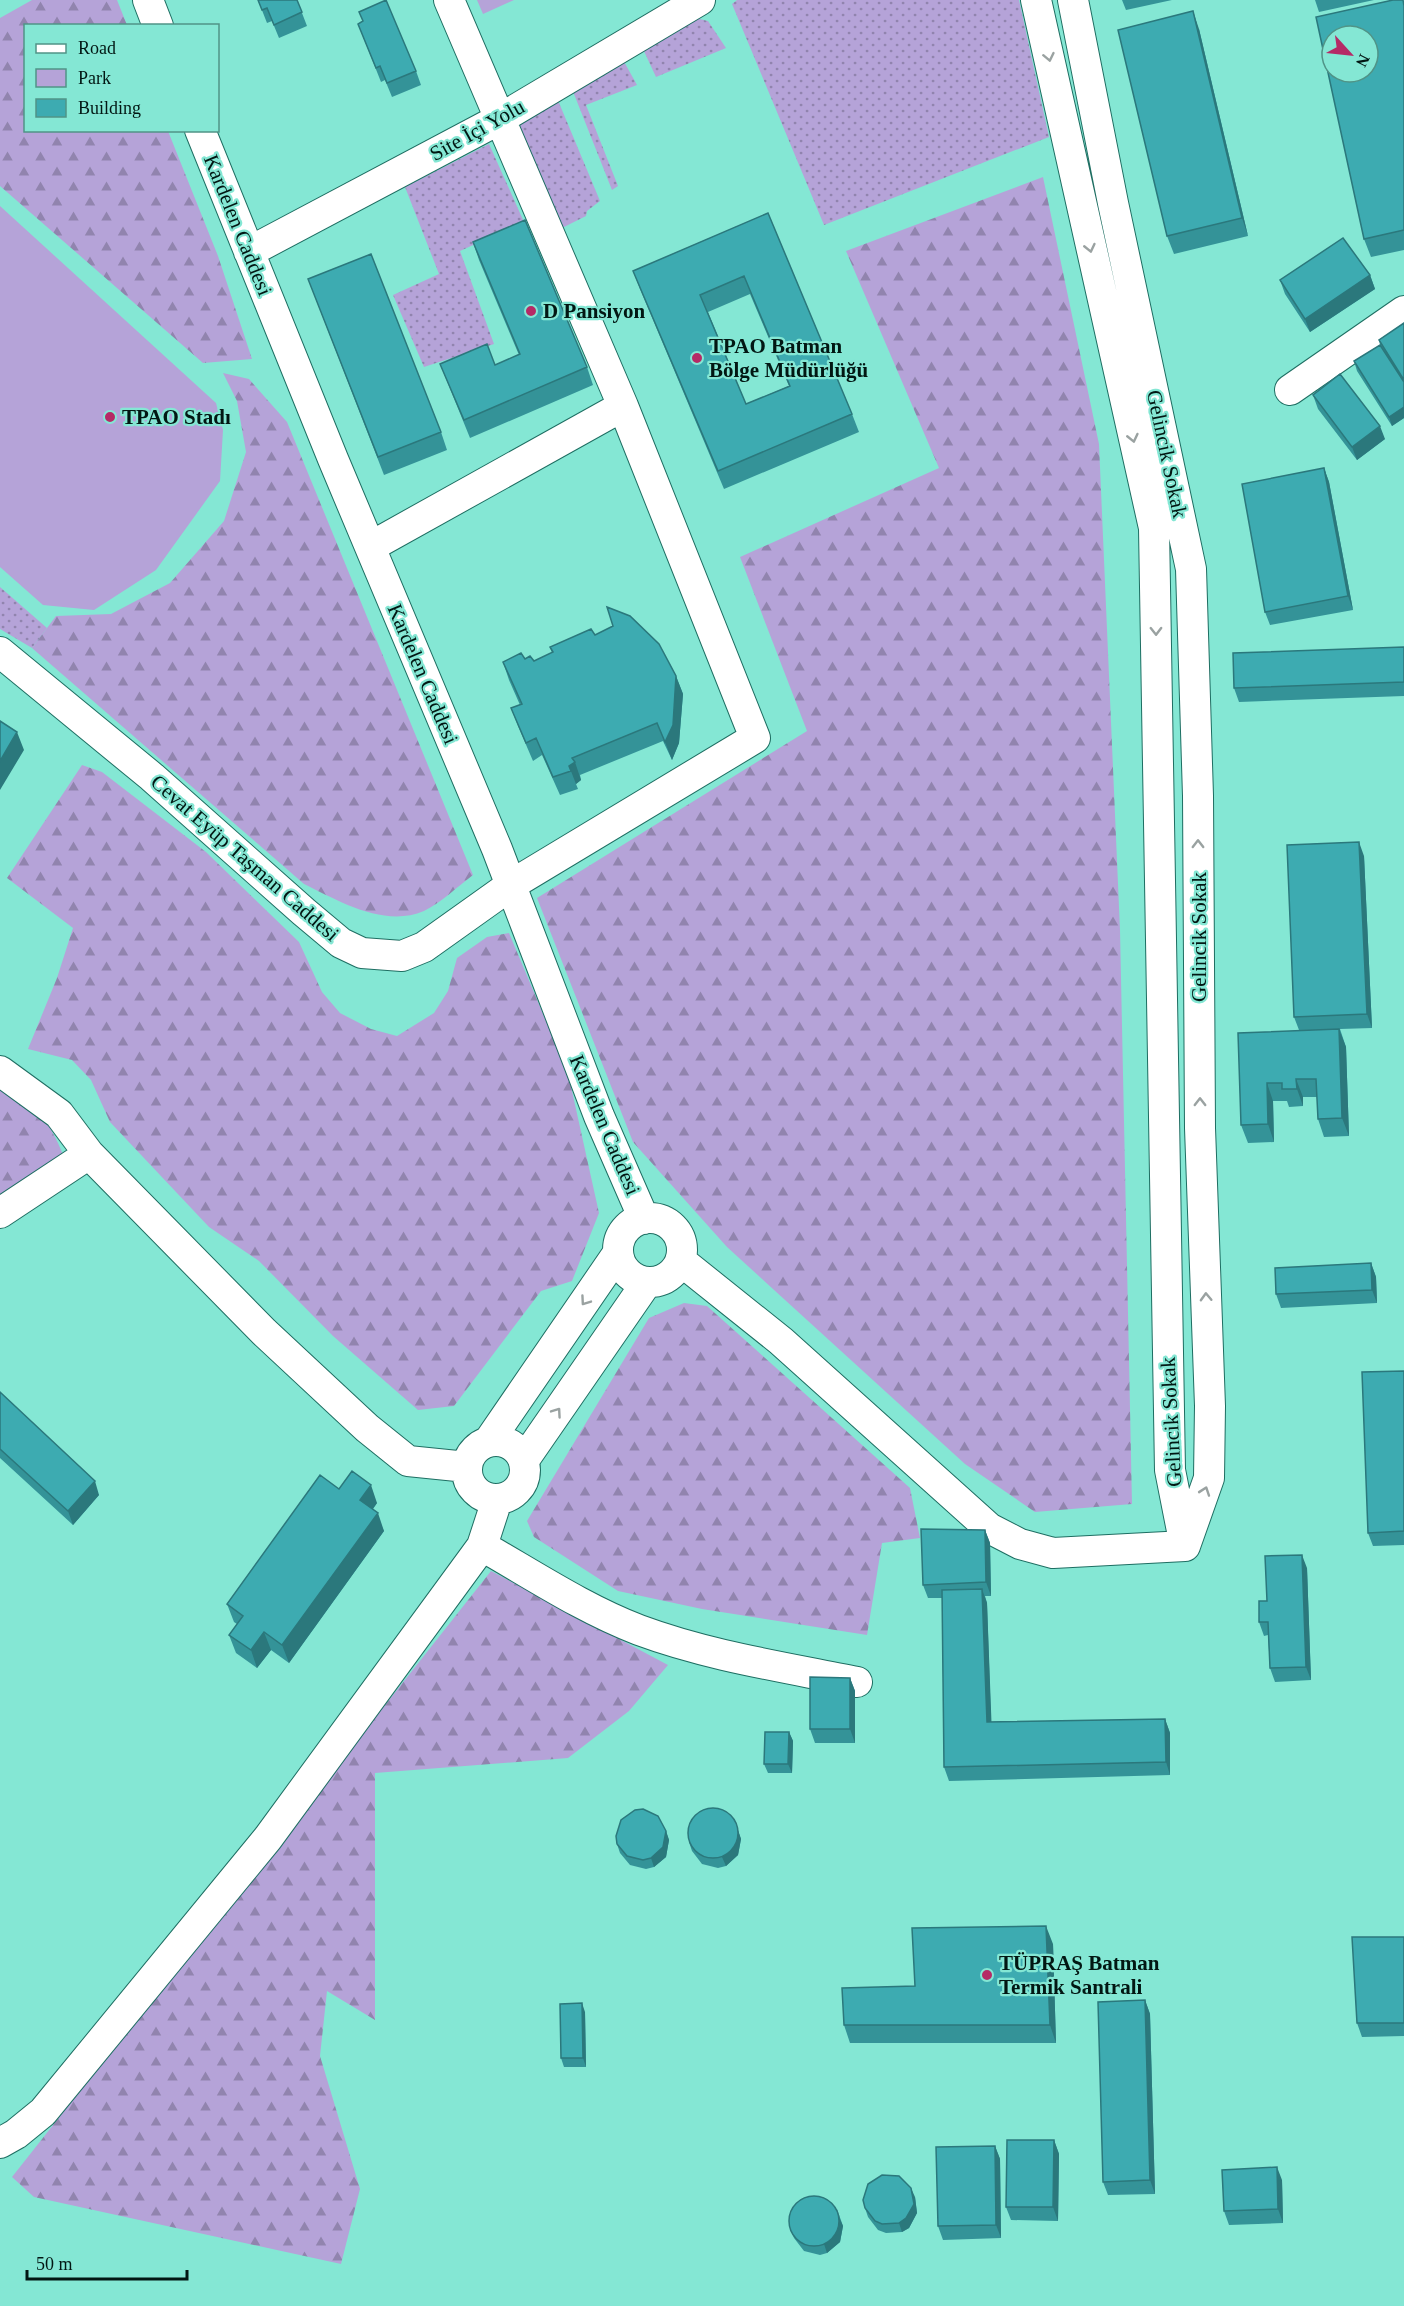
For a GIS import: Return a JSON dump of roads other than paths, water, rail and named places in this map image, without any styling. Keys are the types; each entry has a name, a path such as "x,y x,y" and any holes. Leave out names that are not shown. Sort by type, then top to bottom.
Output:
{"street":[{"path":"148,0 157,24"},
{"path":"370,547 623,406 498,120 449,0"},
{"name":"Site İçi Yolu","path":"249,252 498,120 700,0"},
{"name":"Gelincik Sokak","path":"1036,0 1154,528 1170,1470 1185,1546"},
{"name":"Gelincik Sokak","path":"1074,0 1113,203 1191,569 1198,796 1200,1128 1210,1406 1209,1478 1185,1546"},
{"name":"Kardelen Caddesi","path":"201,132 510,885 599,1116 644,1219"},
{"path":"1290,390 1404,311"},
{"name":"Cevat Eyüp Taşman Caddesi","path":"0,652 152,777 341,943 362,953 402,956 424,947 510,885 755,738 623,406"},
{"path":"1155,586 1191,569"},
{"path":"0,1071 59,1114 89,1154 264,1332 367,1428 408,1461 467,1467"},
{"path":"0,1213 89,1154"},
{"path":"618,1253 627,1272 647,1282 667,1278 681,1261 681,1242 671,1226 663,1221 644,1219 635,1222 622,1235 618,1253 489,1441 474,1451 467,1467 471,1487 478,1494 497,1500 506,1498 520,1487 524,1478 524,1460 647,1282"},
{"path":"681,1261 781,1341 989,1528 1020,1544 1053,1553 1185,1546"},
{"path":"489,1441 506,1443 514,1447 524,1460"},
{"path":"0,2143 16,2134 44,2112 260,1847 482,1546 497,1500"},
{"path":"482,1546 564,1592 639,1630 726,1655 856,1682"}],"place":[{"name":"D Pansiyon","path":"531,311"},
{"name":"TPAO Batman Bölge Müdürlüğü","path":"697,358"},
{"name":"TPAO Stadı","path":"110,417"},
{"name":"TÜPRAŞ Batman Termik Santrali","path":"987,1975"}]}
